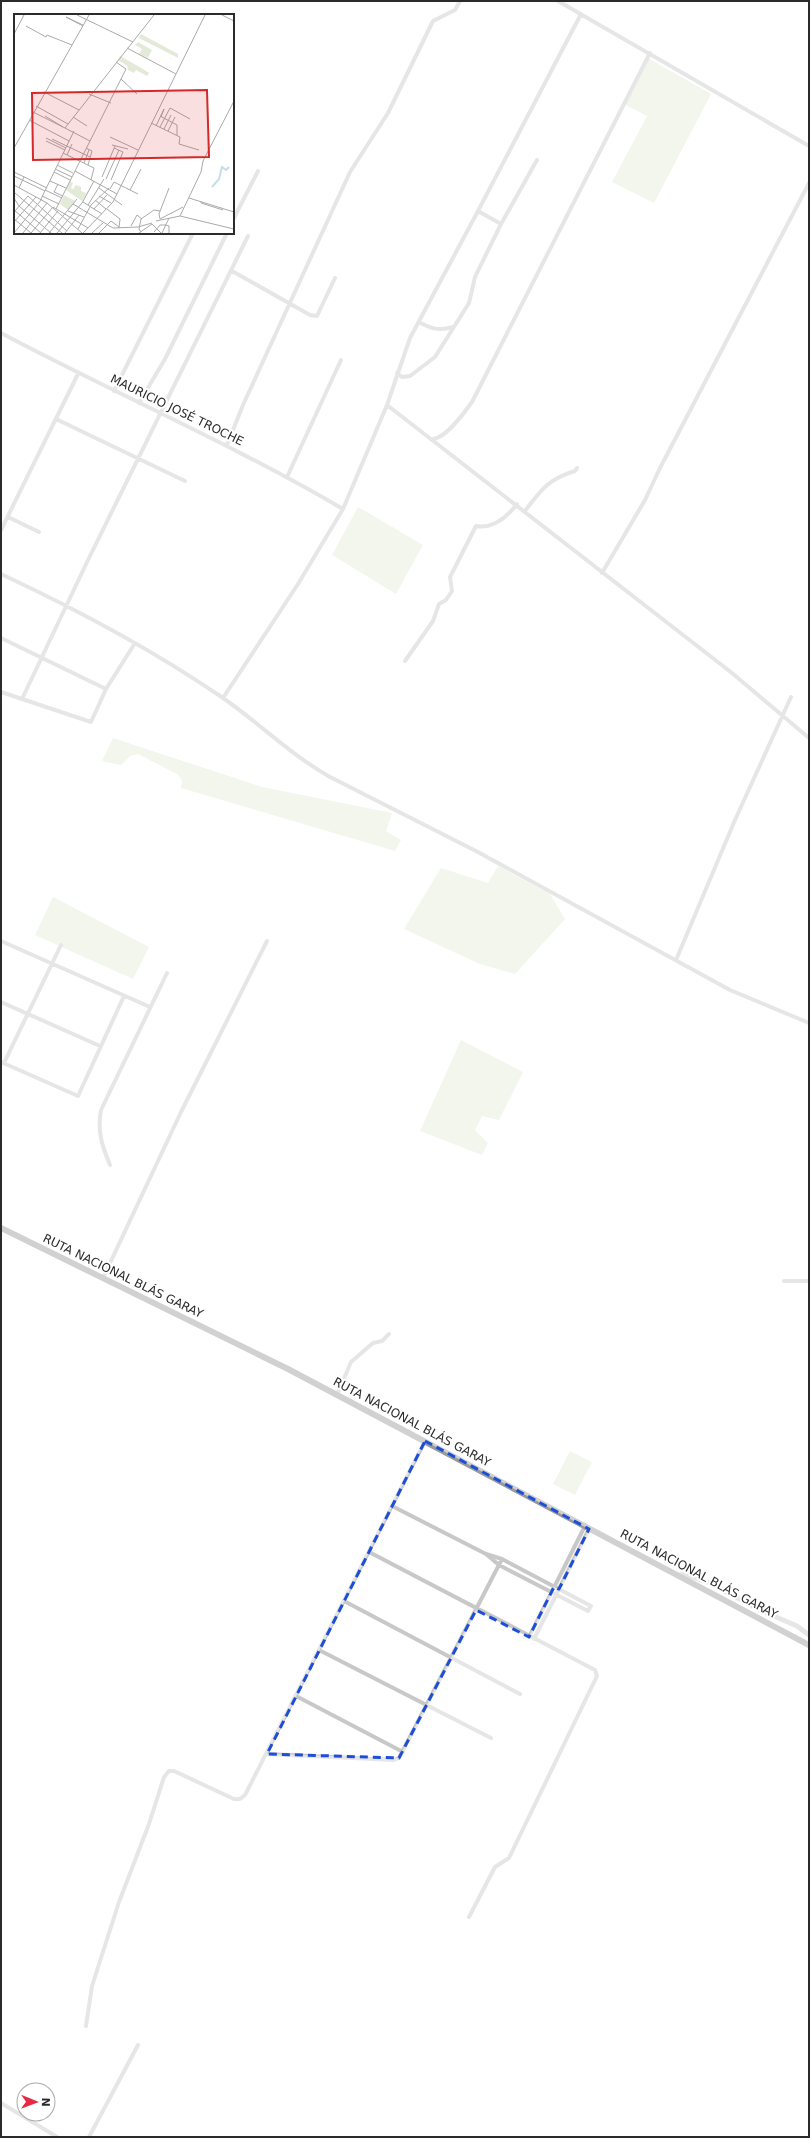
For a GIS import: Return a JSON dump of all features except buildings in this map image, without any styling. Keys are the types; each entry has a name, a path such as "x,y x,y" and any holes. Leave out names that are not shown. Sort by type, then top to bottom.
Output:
{"highway":[{"name":"RUTA NACIONAL BLÁS GARAY","path":"1,1228 337,1395 809,1645"}],"street":[{"path":"227,445 243,405 350,172 388,113 433,21 455,10 460,1"},
{"path":"558,1 809,146"},
{"path":"223,698 298,584 343,509 387,404 410,338 581,14"},
{"path":"433,439 440,438 465,412 472,402 650,53"},
{"path":"397,373 402,377 410,376 435,357 469,303 475,277 501,224 536,160"},
{"path":"234,218 258,171"},
{"path":"602,573 645,500 660,468 809,184"},
{"path":"478,211 501,224"},
{"path":"114,391 192,234"},
{"path":"139,403 166,359 227,234"},
{"path":"22,699 66,605 248,236"},
{"path":"232,271 310,315 317,316 334,278"},
{"path":"419,322 433,329 443,330 453,327"},
{"name":"MAURICIO JOSÉ TROCHE","path":"1,333 78,374 227,445 343,509"},
{"path":"287,477 341,360"},
{"path":"1,530 78,374"},
{"path":"387,404 732,673 809,738"},
{"path":"56,419 185,481"},
{"path":"525,511 534,496 543,487 560,475 575,472 577,468"},
{"path":"405,661 433,621 439,604 446,600 452,591 450,577 452,571 476,526 485,528 493,525 510,512 517,504"},
{"path":"8,517 39,532"},
{"path":"1,574 66,605 135,643 223,698 309,765 330,777 476,851 730,990 809,1023"},
{"path":"1,638 106,689"},
{"path":"1,692 91,722 106,689 135,643"},
{"path":"676,960 791,697"},
{"path":"103,1278 181,1112 268,941"},
{"path":"1,942 150,1007"},
{"path":"61,945 3,1063 78,1096 124,996"},
{"path":"110,1165 100,1143 98,1124 101,1110 167,973"},
{"path":"1,1002 100,1046"},
{"path":"784,1281 809,1280"},
{"path":"337,1395 351,1362 373,1343 382,1342 389,1334"},
{"path":"86,2026 92,1986 119,1902 164,1777 169,1771 174,1770 234,1799 240,1799 245,1796 425,1441"},
{"path":"392,1506 486,1554 502,1559 591,1606 588,1611 499,1565 486,1554"},
{"path":"529,1637 554,1587 587,1528"},
{"path":"534,1639 587,1528"},
{"path":"369,1552 476,1610 595,1670 597,1676 509,1858 495,1867 469,1918"},
{"path":"267,1754 394,1760 399,1758 502,1559"},
{"path":"679,1576 683,1574 710,1584 760,1610 797,1626 809,1635"},
{"path":"344,1601 520,1694"},
{"path":"319,1650 491,1738"},
{"path":"296,1696 403,1752"},
{"path":"89,2137 138,2045"},
{"path":"1,2103 57,2137"}],"highlighted area":[{"path":"425,1441 589,1529 559,1589 554,1587 529,1637 476,1610 399,1758 267,1754"}],"green space":[{"path":"646,57 711,94 654,203 612,182 647,116 624,104"},
{"path":"358,507 423,545 396,594 332,555"},
{"path":"113,738 262,787 392,813 386,831 401,840 395,851 181,788 182,780 177,774 138,754 130,756 121,765 102,761"},
{"path":"498,866 550,894 565,919 515,974 480,964 404,929 441,868 488,883"},
{"path":"53,897 149,947 133,979 35,935"},
{"path":"461,1040 523,1072 499,1120 482,1116 475,1130 488,1143 482,1155 420,1131"},
{"path":"570,1451 592,1462 575,1495 553,1484"}]}
